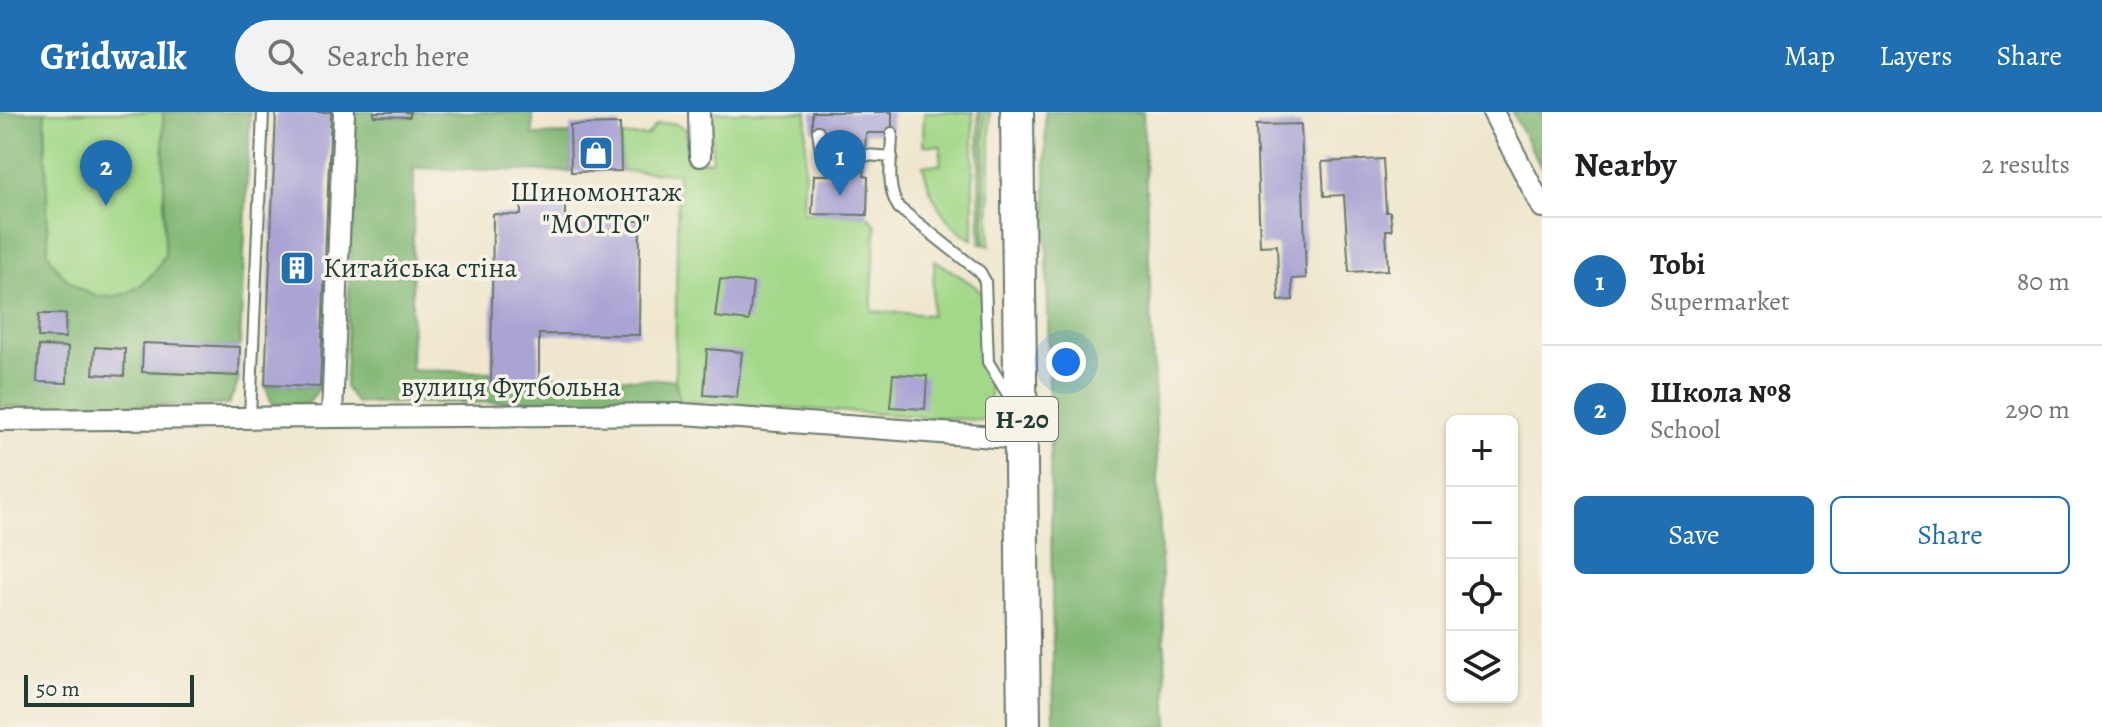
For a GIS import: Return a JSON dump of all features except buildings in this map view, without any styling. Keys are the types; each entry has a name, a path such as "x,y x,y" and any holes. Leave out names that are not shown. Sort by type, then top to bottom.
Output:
{"main road":[{"name":"Н-20","path":"1017,112 1024,727"}],"street":[{"path":"332,416 344,112"},
{"path":"699,112 700,156"},
{"path":"1493,112 1542,207"},
{"name":"вулиця Футбольна","path":"0,420 684,414 1022,428"}],"lane":[{"path":"250,417 263,112"},
{"path":"818,131 821,151 833,154"},
{"path":"892,133 891,191 899,208 980,272 985,281 988,362 1022,428"},
{"path":"866,155 892,157"}],"green space":[{"path":"0,112 45,112 48,253 60,272 74,285 89,294 106,297 122,295 138,287 153,274 165,255 163,112 250,112 240,347 143,344 142,372 239,376 228,405 0,407","holes":["39,314 66,314 65,337 39,337","39,346 68,347 37,381"]},
{"path":"45,112 163,112 165,255 153,274 122,295 106,297 89,294 60,272 48,253"},
{"path":"356,112 409,117 410,112 533,112 533,135 571,134 571,172 414,168 411,370 491,372 492,385 539,386 539,376 675,380 680,401 356,403 345,387"},
{"path":"711,112 807,112 803,212 867,215 876,225 871,311 931,315 935,260 975,286 982,294 982,363 990,380 990,421 680,401 675,380 678,173 621,171 620,136 647,136 657,124 674,123 686,129 687,161 712,161"},
{"path":"924,112 973,112 973,240 946,218 929,187 923,165 940,165 941,146 923,145"},
{"path":"978,112 981,112 983,244 980,243"},
{"path":"984,112 990,112 990,246 985,245"},
{"path":"1045,112 1143,112 1168,727 1054,727"},
{"path":"1512,112 1542,112 1542,169"},
{"path":"265,385 320,387 308,404 272,404"}],"place":[{"name":"Шиномонтаж \"МОТТО\"","path":"596,153"},
{"name":"Tobi","path":"840,196"},
{"name":"Школа №8","path":"106,206"},
{"name":"Китайська стіна","path":"297,268"}]}
